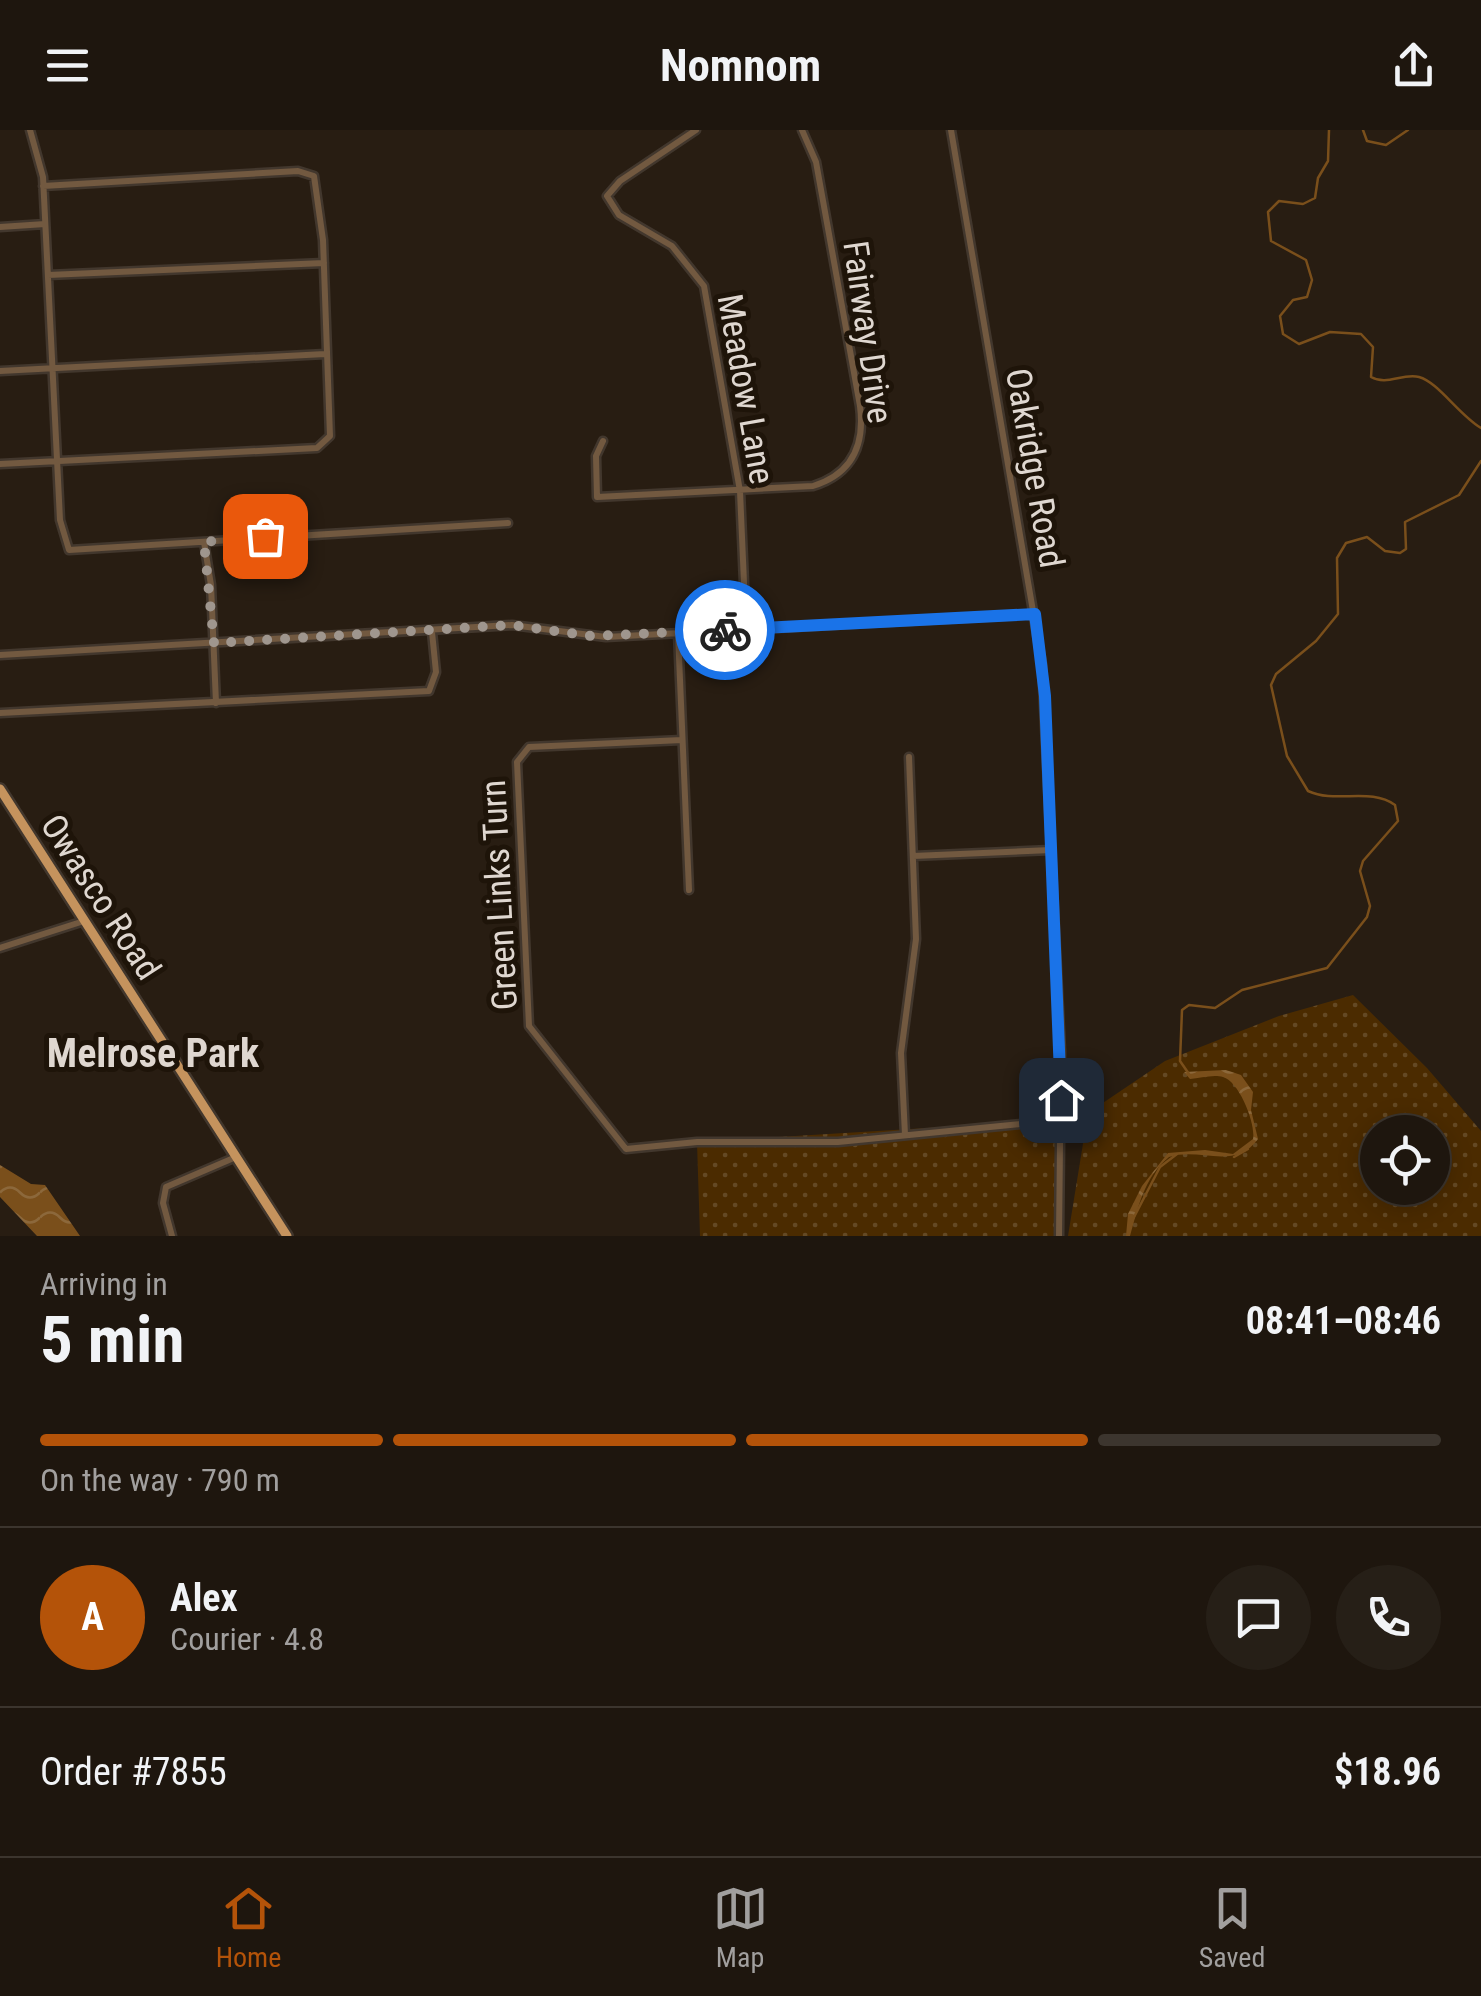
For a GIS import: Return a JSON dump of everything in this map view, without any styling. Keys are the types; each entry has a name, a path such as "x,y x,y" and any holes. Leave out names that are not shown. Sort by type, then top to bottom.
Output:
{"main road":[{"name":"Owasco Road","path":"0,789 287,1236"}],"street":[{"path":"30,130 43,186 56,461 63,542 69,550 508,523"},
{"name":"Meadow Lane","path":"696,130 609,190 608,203 672,246 704,286 740,490 746,628"},
{"name":"Fairway Drive","path":"603,441 596,456 597,496 823,483 847,466 860,442 860,406 816,162 802,130"},
{"name":"Oakridge Road","path":"951,130 1035,614 1045,696 1061,1120 1060,1236"},
{"path":"0,464 304,449 321,447 330,436 318,186 307,172 43,186"},
{"path":"0,227 45,224"},
{"path":"48,275 324,263"},
{"path":"0,371 326,354"},
{"path":"204,542 216,702"},
{"path":"0,655 512,625 591,636 1035,614"},
{"path":"0,714 429,691 436,681 432,632"},
{"path":"678,633 688,890"},
{"name":"Green Links Turn","path":"682,740 530,747 522,751 517,762 530,1026 537,1040 626,1149 696,1142 838,1142 1061,1120"},
{"path":"905,1135 901,1053 916,939 908,756"},
{"path":"913,856 1051,850"},
{"path":"0,948 84,921"},
{"path":"172,1236 163,1203 166,1188 236,1157"}],"shaded area":[{"path":"1353,995 1427,1068 1481,1131 1481,1236 1068,1236 1088,1113 1165,1061 1279,1016"},
{"path":"1061,1120 1062,1236 700,1236 697,1142"}],"water":[{"path":"1226,1070 1241,1075 1253,1092 1251,1110 1258,1139 1239,1154 1169,1157 1148,1183 1130,1236 1126,1236 1128,1214 1142,1186 1168,1153 1205,1150 1233,1154 1253,1139 1245,1105 1229,1081 1215,1076 1190,1079 1184,1072"},
{"path":"0,1165 31,1184 45,1185 80,1236 37,1236 0,1197"}],"waterway":[{"path":"1329,130 1328,161 1318,178 1315,198 1303,204 1279,201 1268,212 1271,241 1306,260 1312,280 1307,297 1293,300 1280,316 1283,334 1299,344 1330,332 1361,334 1373,347 1371,377 1383,380 1413,376 1426,380 1481,428"},
{"path":"1363,130 1367,141 1386,145 1408,130"},
{"path":"1189,1074 1180,1061 1182,1010 1189,1005 1215,1008 1242,990 1327,968 1367,917 1370,906 1360,871 1363,861 1398,821 1395,805 1385,800 1308,791 1287,756 1271,685 1276,674 1316,641 1338,614 1337,558 1346,543 1367,537 1385,551 1400,553 1406,549 1405,522 1459,495 1481,461"},
{"path":"1234,1157 1248,1149"},
{"path":"1132,1221 1160,1167 1177,1154"}],"way so far":[{"path":"265,536 204,542 214,643 512,625 591,636 725,630"}],"district":[{"name":"Melrose Park","path":"153,1053"}],"route":[{"path":"725,630 1035,614 1045,696 1061,1100"}]}
